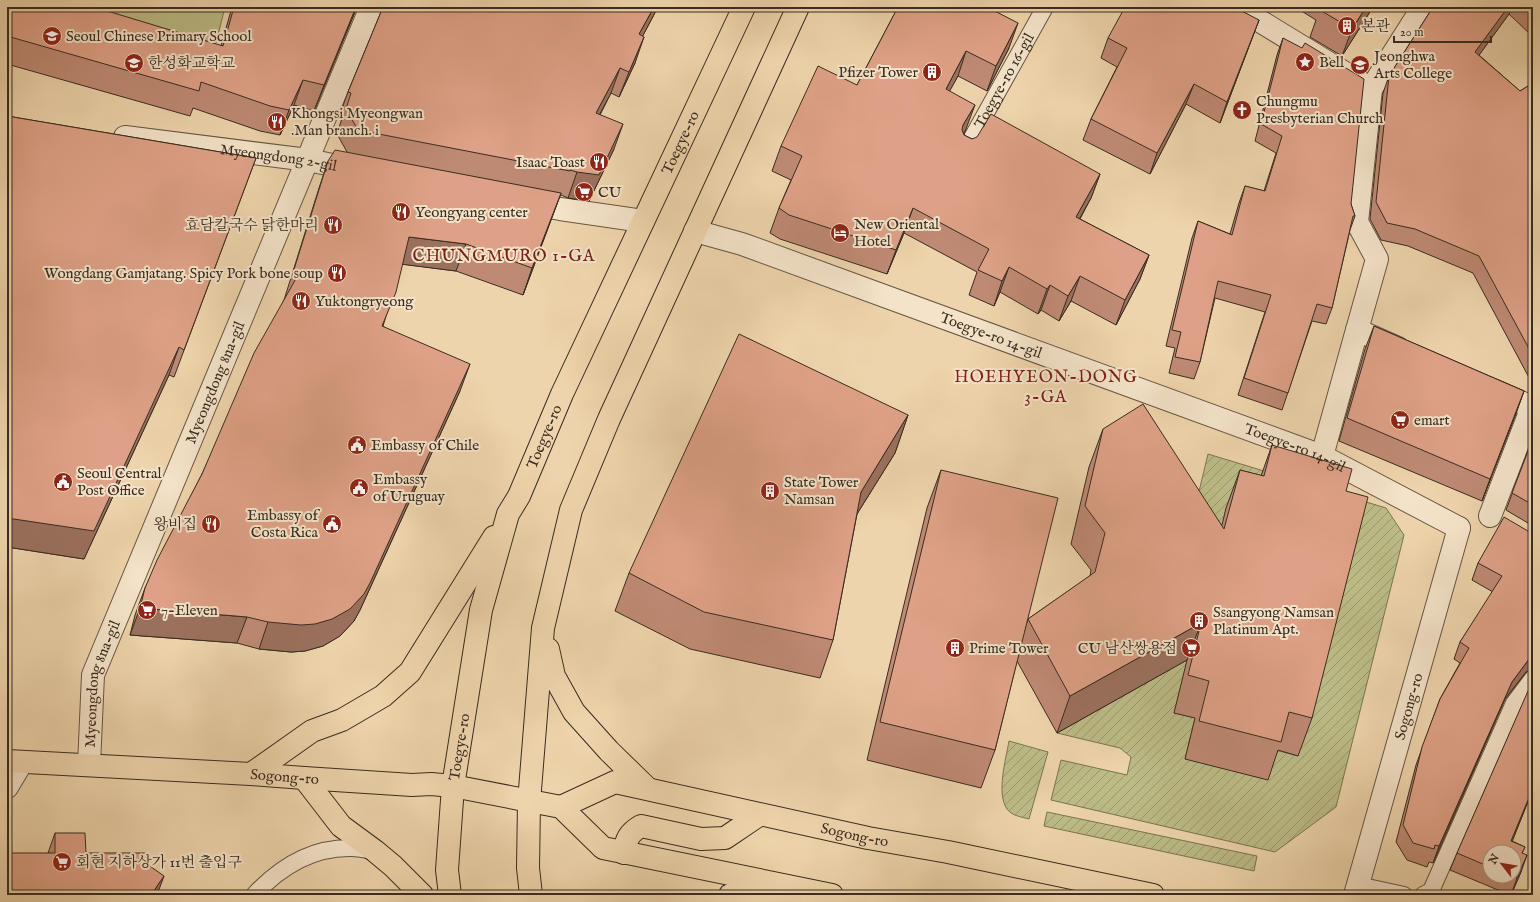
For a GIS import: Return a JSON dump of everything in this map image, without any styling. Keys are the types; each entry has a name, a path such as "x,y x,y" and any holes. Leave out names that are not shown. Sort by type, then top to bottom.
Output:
{"main road":[{"name":"Toegye-ro","path":"450,895 448,870 453,786 482,610 508,514 519,496 562,394 744,7"},
{"path":"531,895 528,868 529,802 543,628 571,510 609,419 798,7"},
{"path":"251,774 312,731 342,720 383,696 410,672 508,514"},
{"path":"543,628 554,676 574,712 609,751 647,788"},
{"name":"Sogong-ro","path":"14,761 251,774 412,785 431,784 453,786 561,807 615,782 868,838 956,853 1153,895"},
{"path":"304,778 341,826 375,851 422,895"},
{"path":"561,807 603,848 832,895"},
{"path":"624,853 625,845 631,832 641,826 701,839 725,838 759,815"},
{"path":"730,895 764,882"}],"street":[{"name":"Myeongdong 8na-gil","path":"89,765 93,675 371,7"},
{"path":"1237,7 1371,89"},
{"path":"1322,456 1376,259 1357,222 1371,89 1423,7"},
{"name":"Myeongdong 2-gil","path":"102,134 308,160 376,174"},
{"path":"507,199 560,209 644,221"},
{"name":"Toegye-ro 14-gil","path":"695,231 742,244 1322,456 1459,528"},
{"path":"1357,330 1415,356"},
{"path":"1459,528 1490,516 1532,407 1474,381"},
{"path":"1490,516 1508,526"},
{"name":"Sogong-ro","path":"1356,890 1459,528"},
{"path":"7,787 14,761"}],"lane":[{"name":"Toegye-ro 16-gil","path":"963,154 1045,7"},
{"path":"1423,895 1431,891 1514,704 1533,678"},
{"path":"254,895 265,883 290,864 315,853 336,848 354,848 375,851"},
{"name":"Sogong-ro","path":"1356,890 1404,895"}],"green space":[{"path":"37,7 225,7 216,43 206,53"},
{"path":"1208,454 1386,508 1404,535 1336,807 1275,852 1051,800 1061,760 1127,775 1131,757 1120,748 1057,733 1189,533","holes":["1191,647 1298,756 1275,750 1185,759 1195,718 1174,713"]},
{"path":"1009,741 1048,752 1029,819 1017,816 1009,811 1004,802 1002,785"},
{"path":"1047,812 1257,856 1254,871 1044,826"}],"building":[{"path":"7,7 94,7 223,46 234,7 356,7 324,85 303,80 289,110 270,106 201,82 199,91 7,36"},
{"path":"383,7 654,7 639,34 644,37 629,72 620,68 596,113 623,124 599,175 570,171 358,130 346,109 351,93 348,92"},
{"path":"898,7 987,7 1018,23 996,66 966,51 946,89 975,105 963,125 962,130 964,135 972,139 977,137 991,114 1100,174 1076,217 1149,255 1125,300 1080,276 1068,296 1050,285 1047,289 1009,267 1002,281 978,270 989,249 913,208 896,250 789,215 779,208 802,156 781,146 818,66 857,85"},
{"path":"1125,7 1234,7 1259,20 1227,102 1194,84 1157,153 1091,119 1127,48 1108,38"},
{"path":"1321,7 1366,7 1352,29 1320,10"},
{"path":"1433,7 1508,7 1475,52 1520,91 1533,83 1533,356 1479,256 1415,229 1387,223 1376,202 1389,76"},
{"path":"1526,7 1533,7 1533,14"},
{"path":"1283,38 1302,48 1305,43 1364,79 1351,204 1355,216 1353,216 1332,308 1317,304 1288,393 1244,378 1271,295 1218,281 1200,362 1175,357 1181,332 1172,330 1198,221 1232,235 1245,186 1265,191 1282,136 1261,124"},
{"path":"7,116 256,158 184,350 179,347 94,531 7,518"},
{"path":"335,150 561,193 532,268 466,244 409,237 396,292 382,326 470,364 370,583 364,594 350,609 332,619 315,624 301,625 268,622 247,617 140,608 145,588 157,560 202,474 254,353 298,275 293,273 328,161"},
{"path":"1374,326 1524,391 1490,479 1347,418"},
{"name":"State Tower Namsan","path":"739,334 908,415 861,492 833,640 704,612 629,573"},
{"name":"Ssangyong Namsan Platinum Apt.","path":"1143,404 1224,529 1240,470 1264,476 1272,445 1352,469 1346,491 1368,497 1312,718 1289,712 1281,742 1199,721 1209,681 1188,675 1201,623 1070,696 1028,619 1095,572 1105,533 1085,506 1103,429"},
{"path":"1533,438 1533,505 1512,493"},
{"name":"Prime Tower","path":"941,470 1058,498 995,750 880,722"},
{"path":"1504,517 1533,534 1533,654 1512,682 1439,846 1435,845 1434,849 1413,843 1403,825 1422,747 1440,699 1469,648 1460,642 1502,576 1478,563"},
{"path":"1533,685 1533,788 1511,841 1518,844 1482,844 1482,864 1457,853 1528,691"},
{"path":"55,833 85,833 86,853 146,853 147,864 164,876 151,895 7,895 7,853 55,853"},
{"path":"1522,846 1525,847 1522,853"},
{"path":"1522,853 1527,855 1522,866"}],"place":[{"name":"본관","path":"1347,26"},
{"name":"Seoul Chinese Primary School","path":"52,36"},
{"name":"Bell","path":"1305,62"},
{"name":"한성화교학교","path":"134,63"},
{"name":"Jeonghwa Arts College","path":"1360,65"},
{"name":"Pfizer Tower","path":"932,72"},
{"name":"Chungmu Presbyterian Church","path":"1242,110"},
{"name":"Khongsi Myeongwan .Man branch. i","path":"277,122"},
{"name":"Isaac Toast","path":"599,162"},
{"name":"CU","path":"584,192"},
{"name":"Yeongyang center","path":"401,212"},
{"name":"효담칼국수 닭한마리","path":"333,225"},
{"name":"New Oriental Hotel","path":"840,233"},
{"name":"Wongdang Gamjatang. Spicy Pork bone soup","path":"337,273"},
{"name":"Yuktongryeong","path":"301,301"},
{"name":"emart","path":"1400,420"},
{"name":"Embassy of Chile","path":"357,445"},
{"name":"Seoul Central Post Office","path":"63,482"},
{"name":"Embassy of Uruguay","path":"359,488"},
{"name":"State Tower Namsan","path":"770,491"},
{"name":"왕비집","path":"211,524"},
{"name":"Embassy of Costa Rica","path":"332,524"},
{"name":"7-Eleven","path":"147,610"},
{"name":"Ssangyong Namsan Platinum Apt.","path":"1199,621"},
{"name":"Prime Tower","path":"955,648"},
{"name":"CU 남산쌍용점","path":"1191,648"},
{"name":"회현 지하상가 11번 출입구","path":"62,862"}],"district":[{"name":"CHUNGMURO 1-GA","path":"504,255"},
{"name":"HOEHYEON-DONG 3-GA","path":"1046,386"}]}
